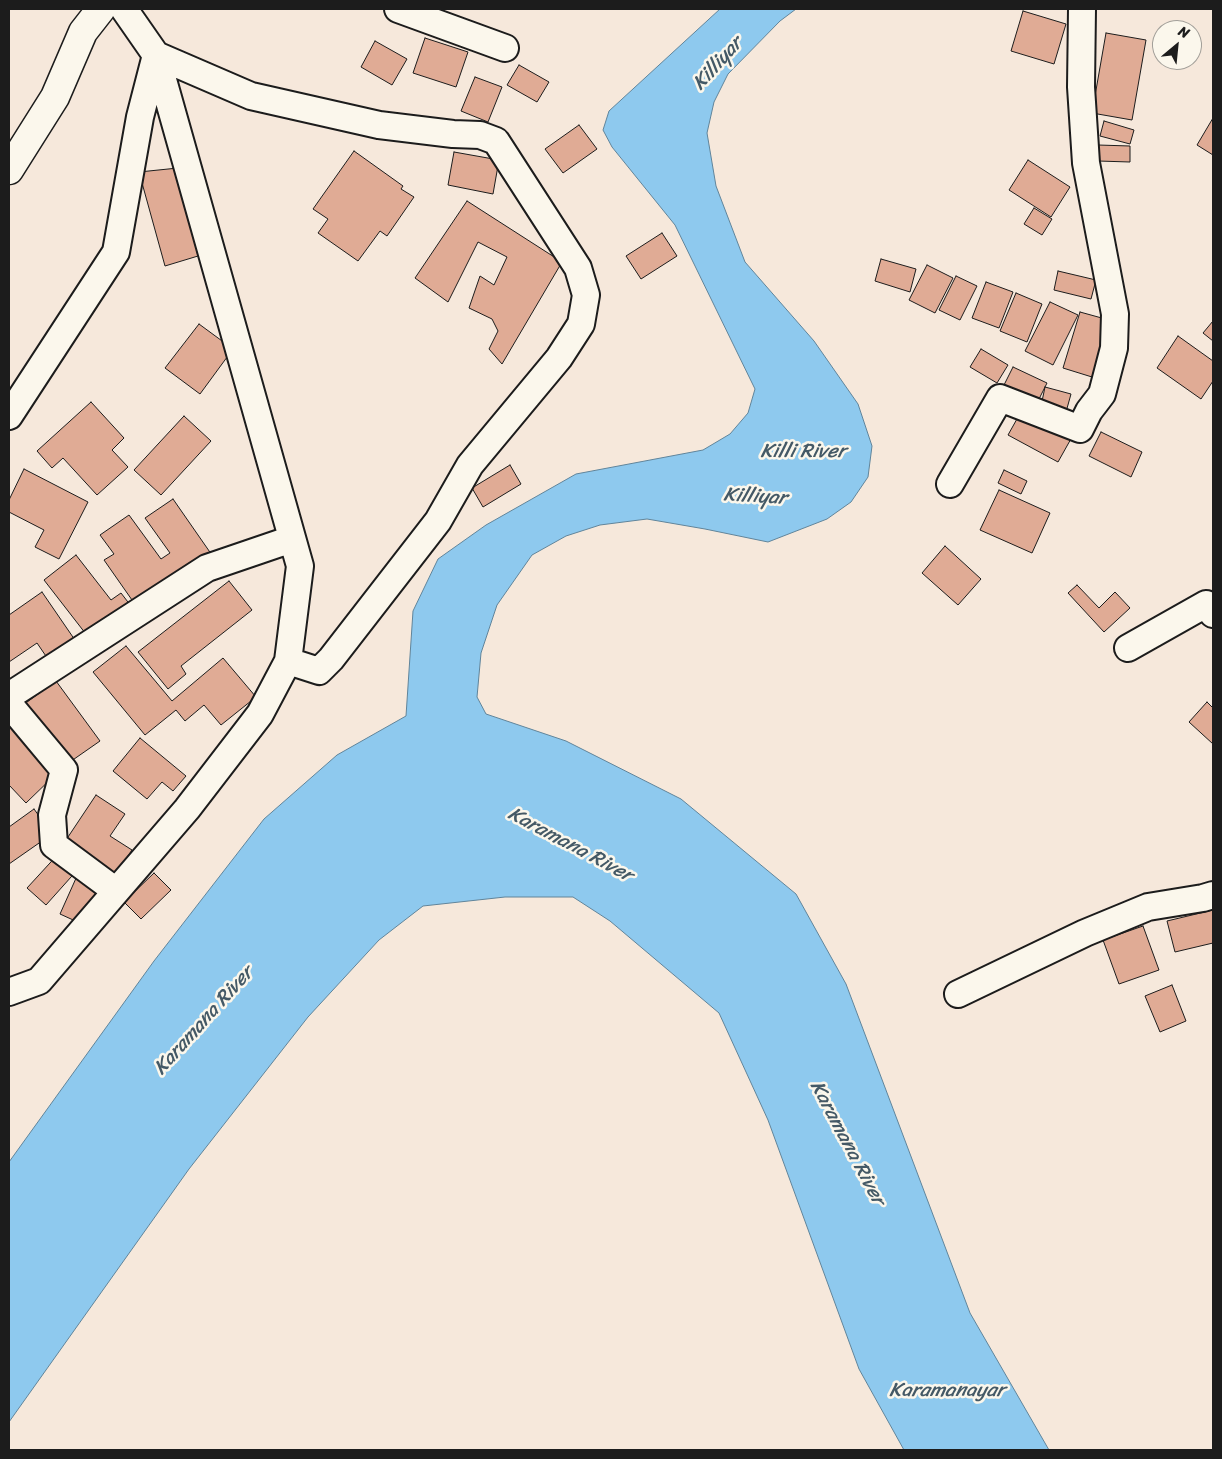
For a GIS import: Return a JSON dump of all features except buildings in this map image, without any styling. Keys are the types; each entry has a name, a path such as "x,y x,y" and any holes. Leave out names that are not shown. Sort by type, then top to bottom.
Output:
{"main road":[{"path":"9,170 55,97 83,32 101,9"}],"street":[{"path":"9,992 39,981 187,809 260,714 288,661 300,566 156,55 124,9"},
{"path":"398,9 505,48"},
{"path":"950,484 1000,398 1080,429 1089,411 1102,394 1114,348 1115,314 1086,163 1081,87 1082,9"},
{"path":"9,416 116,252 140,117 156,55"},
{"path":"156,55 251,96 379,125 453,134 480,135 496,141 578,268 586,295 582,324 559,358 470,465 438,521 331,659 319,671 288,661"},
{"path":"9,696 207,568 292,539"},
{"path":"1128,648 1206,604 1213,614"},
{"path":"9,704 64,770 52,814 54,844 116,891"},
{"path":"958,994 1085,934 1148,907 1213,895"}],"water":[{"path":"720,9 796,9 780,21 728,74 714,102 707,133 716,186 745,262 814,341 858,404 872,446 868,477 851,502 827,519 768,542 647,519 600,525 566,536 532,555 497,605 481,653 477,697 486,714 566,741 681,799 796,894 846,984 970,1313 1049,1450 904,1450 859,1369 768,1120 719,1013 610,921 573,897 505,897 423,906 379,940 308,1017 189,1169 9,1422 9,1162 154,961 264,819 337,755 406,716 413,611 438,559 486,525 576,474 703,450 730,434 748,413 755,389 675,225 612,147 603,130 609,111"}],"water label":[{"name":"Killiyar","path":"718,64"},
{"name":"Killi River","path":"803,452"},
{"name":"Killiyar","path":"755,497"},
{"name":"Karamana River","path":"570,845"},
{"name":"Karamana River","path":"204,1021"},
{"name":"Karamana River","path":"847,1143"},
{"name":"Karamanayar","path":"947,1391"}]}
